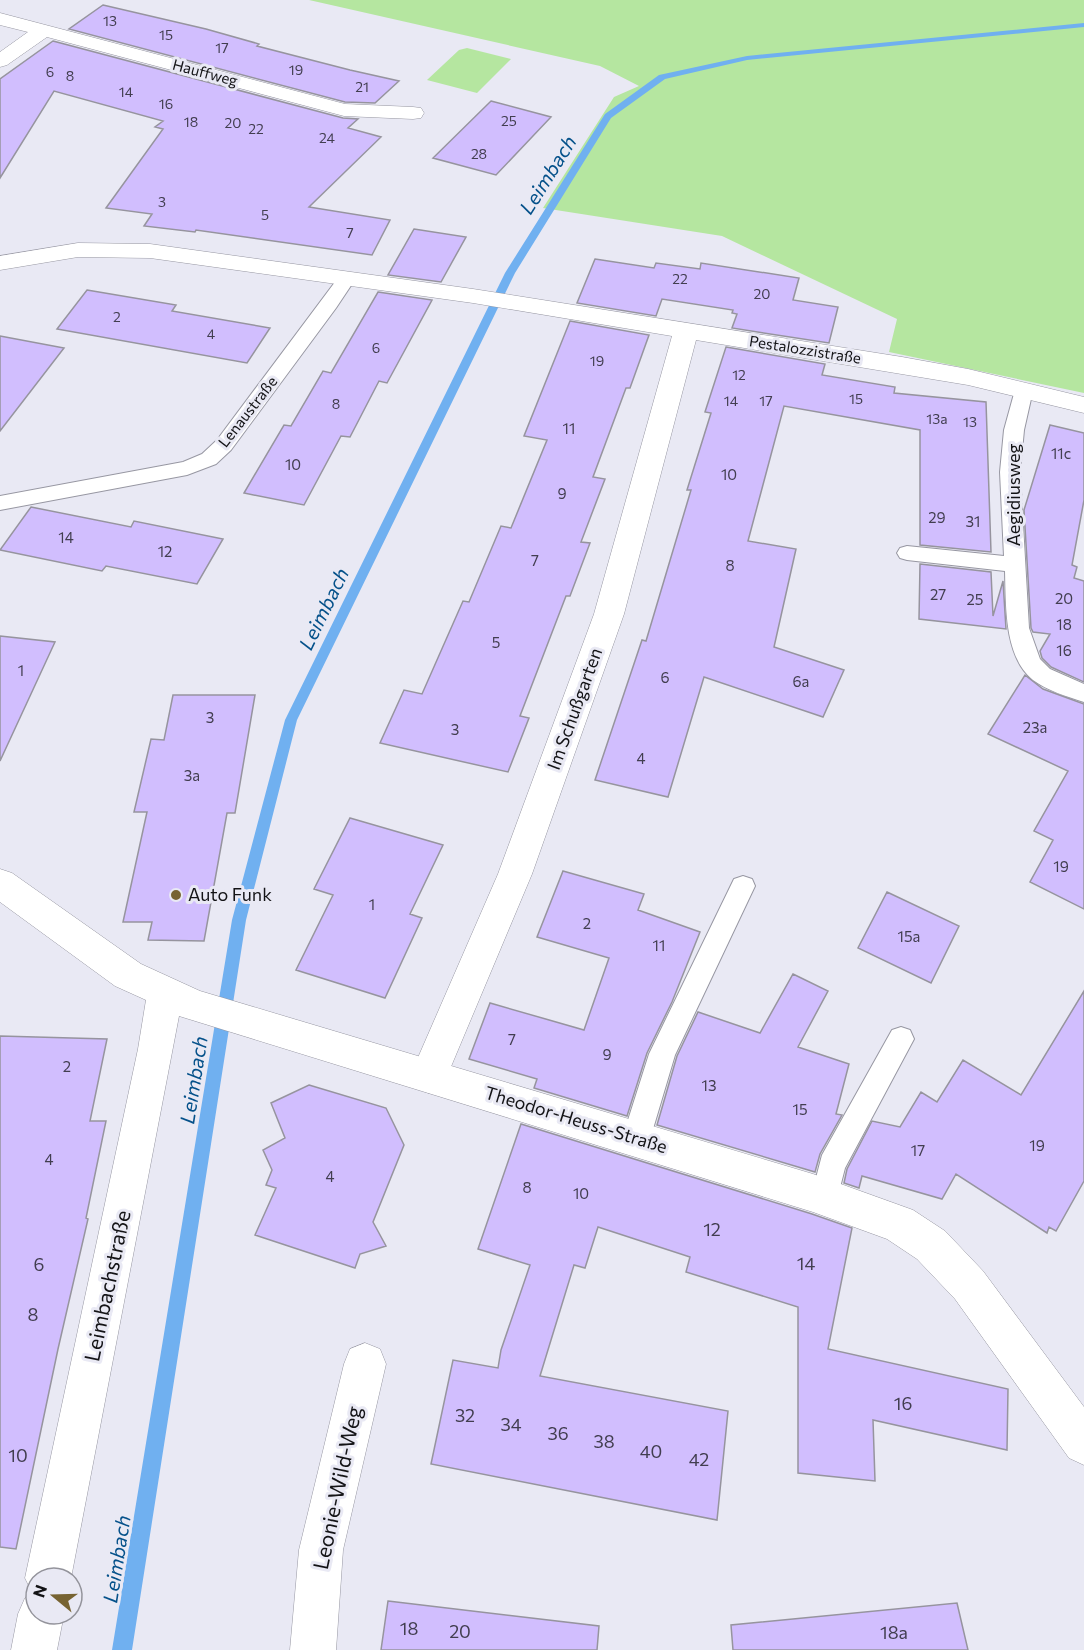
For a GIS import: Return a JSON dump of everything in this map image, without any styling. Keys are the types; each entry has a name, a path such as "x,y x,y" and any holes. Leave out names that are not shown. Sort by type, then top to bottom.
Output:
{"street":[{"name":"Hauffweg","path":"0,19 344,110 413,113"},
{"path":"0,62 44,30"},
{"path":"0,263 72,251 126,249 347,279"},
{"name":"Pestalozzistraße","path":"347,279 473,296 902,365 1084,405"},
{"name":"Im Schußgarten","path":"429,1076 515,874 609,614 686,330"},
{"name":"Theodor-Heuss-Straße","path":"0,883 103,958 165,993 207,1010 825,1197 909,1229 942,1255 985,1306 1084,1443"},
{"name":"Leimbachstraße","path":"50,1566 156,1049 165,993"},
{"name":"Leonie-Wild-Weg","path":"313,1650 321,1550 365,1364"},
{"path":"34,1650 39,1626"}],"lane":[{"name":"Lenaustraße","path":"0,503 178,470 209,459 224,445 347,279"},
{"name":"Aegidiusweg","path":"1024,390 1014,430 1011,459 1018,628 1030,663 1042,675 1084,693"},
{"name":"Aegidiusweg","path":"907,553 1015,565"},
{"path":"636,1139 662,1054 743,886"},
{"path":"825,1197 832,1165 901,1039"}],"green space":[{"path":"309,0 1084,0 1084,393 889,352 897,319 722,236 543,208 614,97 639,86 600,66"},
{"path":"467,48 511,59 477,93 427,80 459,50"}],"building":[{"path":"103,5 206,29 259,44 257,46 399,81 375,103 345,102 69,29"},
{"path":"53,41 343,118 358,119 348,128 381,137 309,207 390,220 372,255 196,230 195,232 144,226 152,214 106,208 163,129 155,127 163,121 54,91 0,178 0,79"},
{"path":"491,101 551,117 496,175 433,158"},
{"path":"414,229 466,237 441,282 388,275"},
{"path":"595,259 654,268 656,263 700,269 701,263 799,278 793,300 838,307 829,343 732,328 737,314 732,313 733,310 662,299 656,316 577,303"},
{"path":"87,290 176,305 172,311 270,328 247,363 57,329"},
{"path":"378,292 432,300 387,383 379,381 350,437 341,436 304,505 244,493 284,425 291,426 323,371 331,373"},
{"path":"570,321 649,335 630,388 626,388 593,477 605,479 581,542 590,543 570,596 566,596 520,716 529,718 508,772 380,743 404,690 422,694 463,601 469,602 501,526 511,528 547,440 524,436"},
{"path":"0,336 64,348 0,431"},
{"path":"726,347 825,364 822,375 895,387 894,393 986,402 991,552 920,545 920,430 784,406 748,541 796,549 774,647 844,670 823,717 704,677 668,797 595,780 642,640 646,641 691,490 687,490 711,413 705,412"},
{"path":"1050,425 1084,433 1084,500 1072,565 1077,567 1074,578 1084,581 1084,682 1051,667 1042,658 1040,651 1050,634 1033,632 1031,628 1024,510"},
{"path":"31,507 131,527 134,521 223,539 197,584 106,566 102,571 0,550"},
{"path":"920,564 991,572 993,616 1003,581 1006,629 919,619"},
{"path":"0,636 55,642 0,761"},
{"path":"1025,675 1043,689 1084,704 1084,909 1030,882 1053,840 1034,831 1068,771 988,734"},
{"path":"173,695 255,695 235,813 227,813 204,941 148,940 152,922 123,922 147,812 134,812 151,739 164,740"},
{"path":"350,818 443,845 410,914 422,918 385,998 296,970 333,895 314,889"},
{"path":"563,871 644,894 638,910 700,932 672,1002 647,1053 627,1116 534,1088 537,1079 469,1059 490,1003 584,1030 609,958 537,937"},
{"path":"887,892 959,926 931,983 858,948"},
{"path":"793,974 828,991 798,1047 849,1064 836,1114 842,1115 820,1154 815,1172 657,1125 677,1056 698,1012 760,1033"},
{"path":"1084,991 1084,1181 1056,1231 1049,1227 1047,1233 956,1174 942,1199 862,1176 859,1188 844,1183 847,1169 872,1121 900,1127 921,1092 937,1102 963,1060 1021,1095"},
{"path":"0,1036 107,1039 90,1121 106,1121 86,1218 88,1219 16,1549 0,1547"},
{"path":"309,1085 386,1108 404,1145 373,1222 386,1246 360,1254 355,1268 255,1235 276,1188 266,1185 272,1170 263,1150 285,1138 271,1103"},
{"path":"521,1124 852,1228 828,1349 1008,1389 1007,1450 873,1420 875,1481 798,1473 798,1307 686,1272 690,1257 598,1227 585,1268 574,1265 540,1376 728,1411 717,1520 431,1464 453,1360 498,1368 501,1350 530,1265 478,1249"},
{"path":"388,1601 599,1626 597,1650 381,1650"},
{"path":"957,1603 968,1650 733,1650 731,1625"}],"waterway":[{"name":"Leimbach","path":"122,1650 239,920 291,720 510,273 608,116 662,77 747,58 1084,25"}],"place":[{"name":"Auto Funk","path":"176,895"}]}
